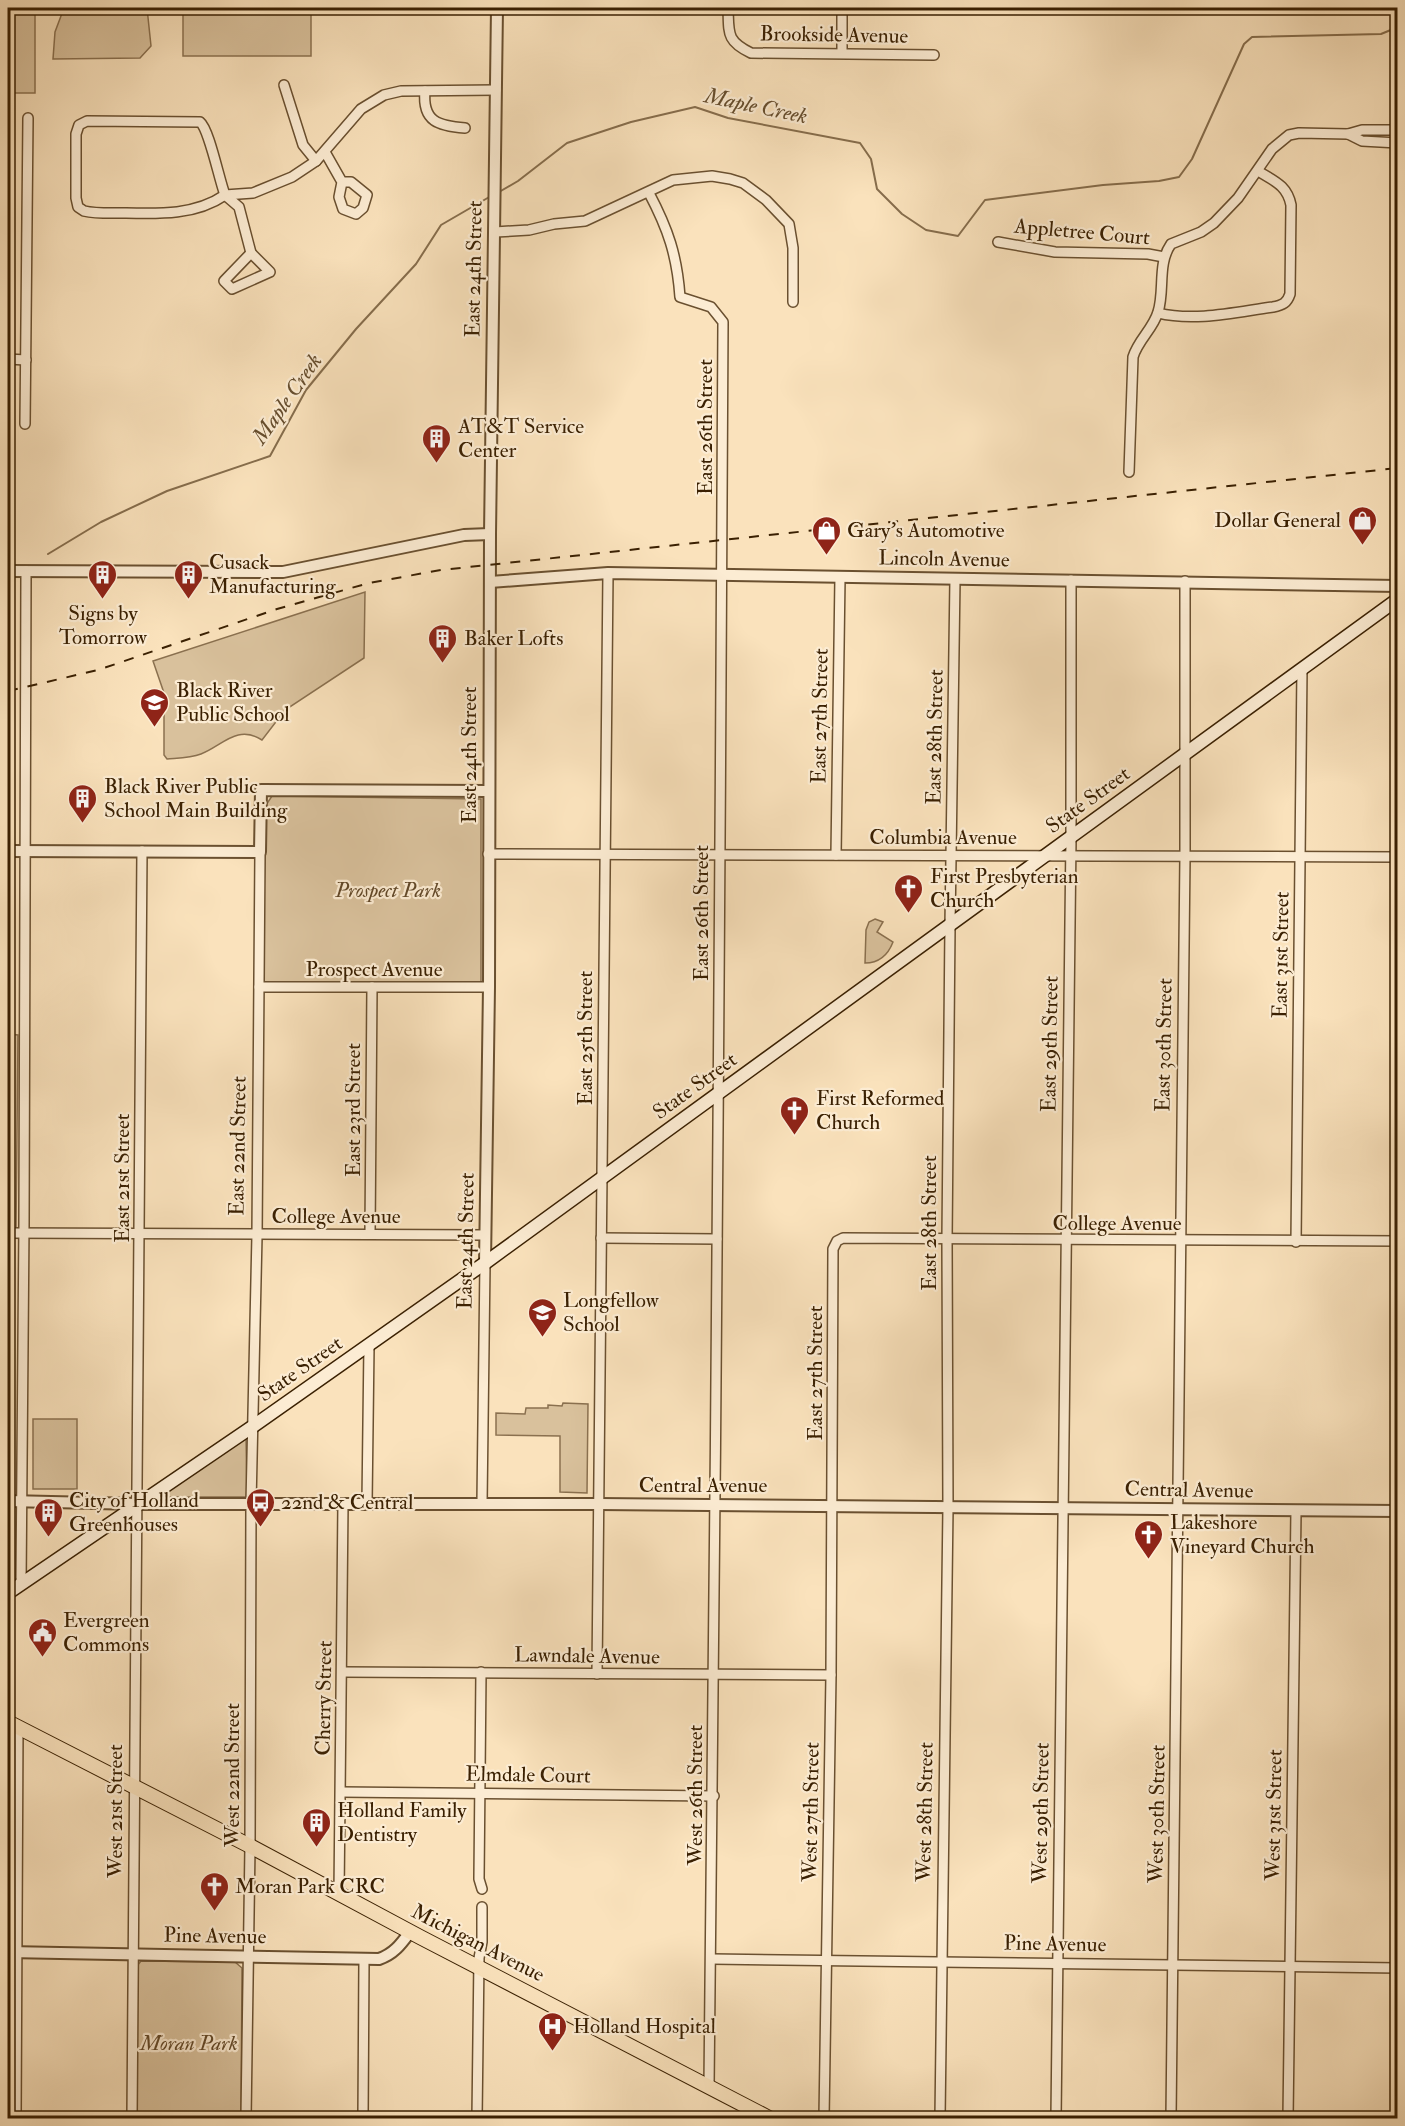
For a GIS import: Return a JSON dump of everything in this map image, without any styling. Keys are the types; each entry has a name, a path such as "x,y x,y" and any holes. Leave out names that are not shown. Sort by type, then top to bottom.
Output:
{"main road":[{"name":"State Street","path":"8,1593 252,1427 485,1263 1398,599"},
{"name":"Michigan Avenue","path":"13,1725 250,1846 410,1932 769,2118"}],"street":[{"name":"East 24th Street","path":"482,1503 489,987 490,534 496,8"},
{"name":"Brookside Avenue","path":"728,8 729,30 736,46 751,53 934,55"},
{"path":"842,8 842,53"},
{"path":"284,85 303,145 316,161"},
{"path":"251,254 224,281 232,289 270,272 251,254 239,207 225,195 208,132 200,122 87,121 79,125 76,134 78,207 84,211 158,214 212,204 225,195 254,193 292,177 316,161 361,109 384,95 401,91 496,90"},
{"path":"425,91 424,102 431,118 448,127 465,128"},
{"path":"25,424 28,118"},
{"path":"1129,472 1132,357 1136,345 1147,333 1158,313 1164,257 1171,244 1201,232 1214,223 1238,198 1272,149 1289,135 1398,130"},
{"path":"1348,134 1362,141 1398,143"},
{"path":"325,152 342,182"},
{"path":"1158,313 1172,316 1207,316 1273,307 1283,305 1288,300 1290,294 1291,205 1288,193 1258,171"},
{"path":"495,232 529,230 554,224 585,221 673,180 712,176 743,183 766,200 789,224 793,248 793,302"},
{"name":"East 26th Street","path":"649,192 665,224 677,266 680,297 711,307 723,322 716,1504"},
{"name":"Appletree Court","path":"998,242 1032,250 1148,254 1164,257"},
{"path":"8,359 26,360"},
{"path":"8,570 283,572 464,535 490,534"},
{"path":"21,1584 26,571"},
{"name":"Lincoln Avenue","path":"490,582 608,573 1398,586"},
{"name":"East 25th Street","path":"597,1674 608,573"},
{"name":"East 27th Street","path":"836,855 840,577"},
{"name":"East 28th Street","path":"948,1507 947,1239 955,579"},
{"name":"East 29th Street","path":"1062,1508 1071,838 1071,580"},
{"name":"East 30th Street","path":"1178,1509 1185,856 1185,582"},
{"name":"East 31st Street","path":"1296,1242 1302,668"},
{"name":"East 22nd Street","path":"251,1503 257,1235 261,790 489,791"},
{"path":"8,851 260,852"},
{"name":"East 21st Street","path":"138,1504 142,851"},
{"name":"Columbia Avenue","path":"488,854 1398,857"},
{"name":"Prospect Avenue","path":"259,987 489,987"},
{"name":"East 23rd Street","path":"370,1234 372,987"},
{"name":"College Avenue","path":"8,1233 485,1235"},
{"path":"601,1238 717,1239"},
{"name":"College Avenue","path":"837,1241 843,1238 1398,1241"},
{"name":"East 27th Street","path":"832,1506 833,1248 837,1241"},
{"path":"367,1503 369,1345"},
{"name":"Central Avenue","path":"8,1501 138,1504 716,1504 1398,1511"},
{"name":"West 22nd Street","path":"246,2118 251,1503"},
{"name":"Cherry Street","path":"339,1894 343,1503"},
{"name":"West 21st Street","path":"132,2118 133,1787 138,1504"},
{"name":"West 26th Street","path":"709,2086 716,1504"},
{"name":"West 27th Street","path":"824,2118 832,1506"},
{"name":"West 28th Street","path":"940,2118 948,1507"},
{"name":"West 29th Street","path":"1056,2118 1062,1508"},
{"name":"West 30th Street","path":"1171,2118 1178,1509"},
{"name":"West 31st Street","path":"1288,2118 1296,1511"},
{"name":"Lawndale Avenue","path":"343,1672 831,1675"},
{"path":"482,1672 479,1879 482,1889"},
{"path":"13,1725 16,2118"},
{"name":"Elmdale Court","path":"341,1792 714,1796"},
{"path":"477,2118 482,1907"},
{"name":"Pine Avenue","path":"13,1952 379,1959 389,1956 410,1932"},
{"path":"363,2118 364,1959"},
{"name":"Pine Avenue","path":"712,1959 1398,1968"}],"green space":[{"path":"8,8 35,8 35,93 8,93"},
{"path":"64,8 147,8 151,46 140,58 53,59 55,32"},
{"path":"183,8 311,8 311,56 183,56"},
{"path":"365,592 364,658 285,710 262,740 245,734 237,735 201,754 167,759 164,755 164,693 153,661"},
{"name":"Prospect Park","path":"272,796 481,799 481,983 262,982 266,805"},
{"path":"875,919 883,922 877,932 893,942 883,957 875,962 865,963 866,930 869,922"},
{"path":"8,1034 18,1035 16,1228 8,1228"},
{"path":"563,1403 588,1404 587,1493 560,1492 560,1436 496,1435 496,1413 525,1414 526,1408 548,1408 548,1405 562,1406"},
{"path":"33,1419 77,1419 77,1489 33,1489"},
{"path":"246,1436 247,1497 156,1497"},
{"name":"Moran Park","path":"141,1961 235,1962 242,1968 241,2118 135,2118 137,1966"}],"waterway":[{"name":"Maple Creek","path":"499,192 518,181 567,143 631,122 695,107 728,118 860,143 871,159 877,189 902,214 926,230 958,236 985,200 1179,177 1192,159 1244,44 1252,37 1381,34 1398,27"},
{"name":"Maple Creek","path":"48,554 101,522 167,491 270,456 306,390 356,329 416,264 441,225 491,196"}],"railway":[{"path":"8,691 98,670 277,609 369,583 441,570 1398,468"}],"place":[{"name":"AT&T Service Center","path":"437,464"},
{"name":"Dollar General","path":"1362,546"},
{"name":"Gary's Automotive","path":"826,556"},
{"name":"Signs by Tomorrow","path":"103,600"},
{"name":"Cusack Manufacturing","path":"188,600"},
{"name":"Baker Lofts","path":"443,664"},
{"name":"Black River Public School","path":"155,728"},
{"name":"Black River Public School Main Building","path":"83,824"},
{"name":"First Presbyterian Church","path":"909,914"},
{"name":"First Reformed Church","path":"795,1136"},
{"name":"Longfellow School","path":"542,1338"},
{"name":"22nd & Central","path":"260,1528"},
{"name":"City of Holland Greenhouses","path":"48,1538"},
{"name":"Lakeshore Vineyard Church","path":"1149,1560"},
{"name":"Evergreen Commons","path":"42,1658"},
{"name":"Holland Family Dentistry","path":"316,1848"},
{"name":"Moran Park CRC","path":"214,1912"},
{"name":"Holland Hospital","path":"552,2052"}]}
